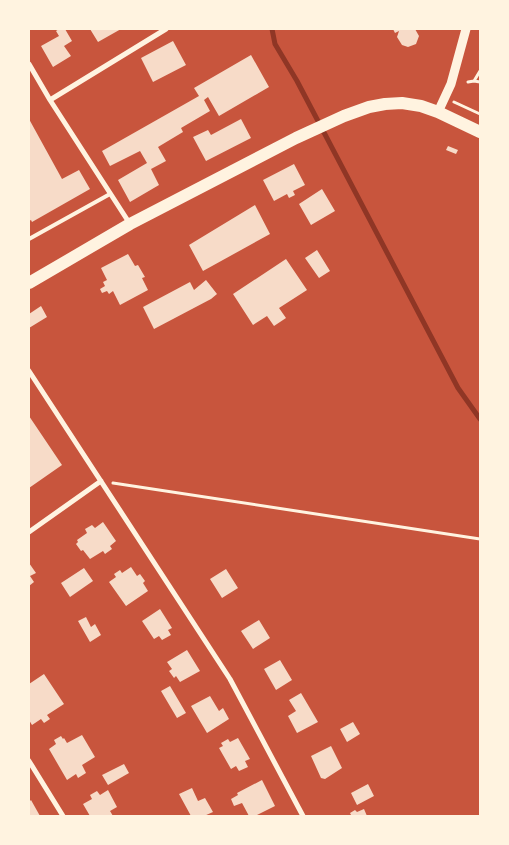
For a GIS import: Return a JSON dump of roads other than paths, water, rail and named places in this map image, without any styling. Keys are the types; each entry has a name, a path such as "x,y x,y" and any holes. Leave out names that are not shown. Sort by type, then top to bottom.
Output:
{"main road":[{"path":"29,283 130,224 296,138 368,107 402,103 421,106 480,132"}],"street":[{"path":"50,100 166,29"},
{"path":"438,112 451,84 466,29"},
{"path":"29,64 130,224"},
{"path":"29,371 230,679 303,816"},
{"path":"29,532 101,481"},
{"path":"29,761 64,816"}],"lane":[{"path":"29,238 110,194"}],"waterway":[{"path":"272,29 275,44 297,81 458,388 480,419"}]}
